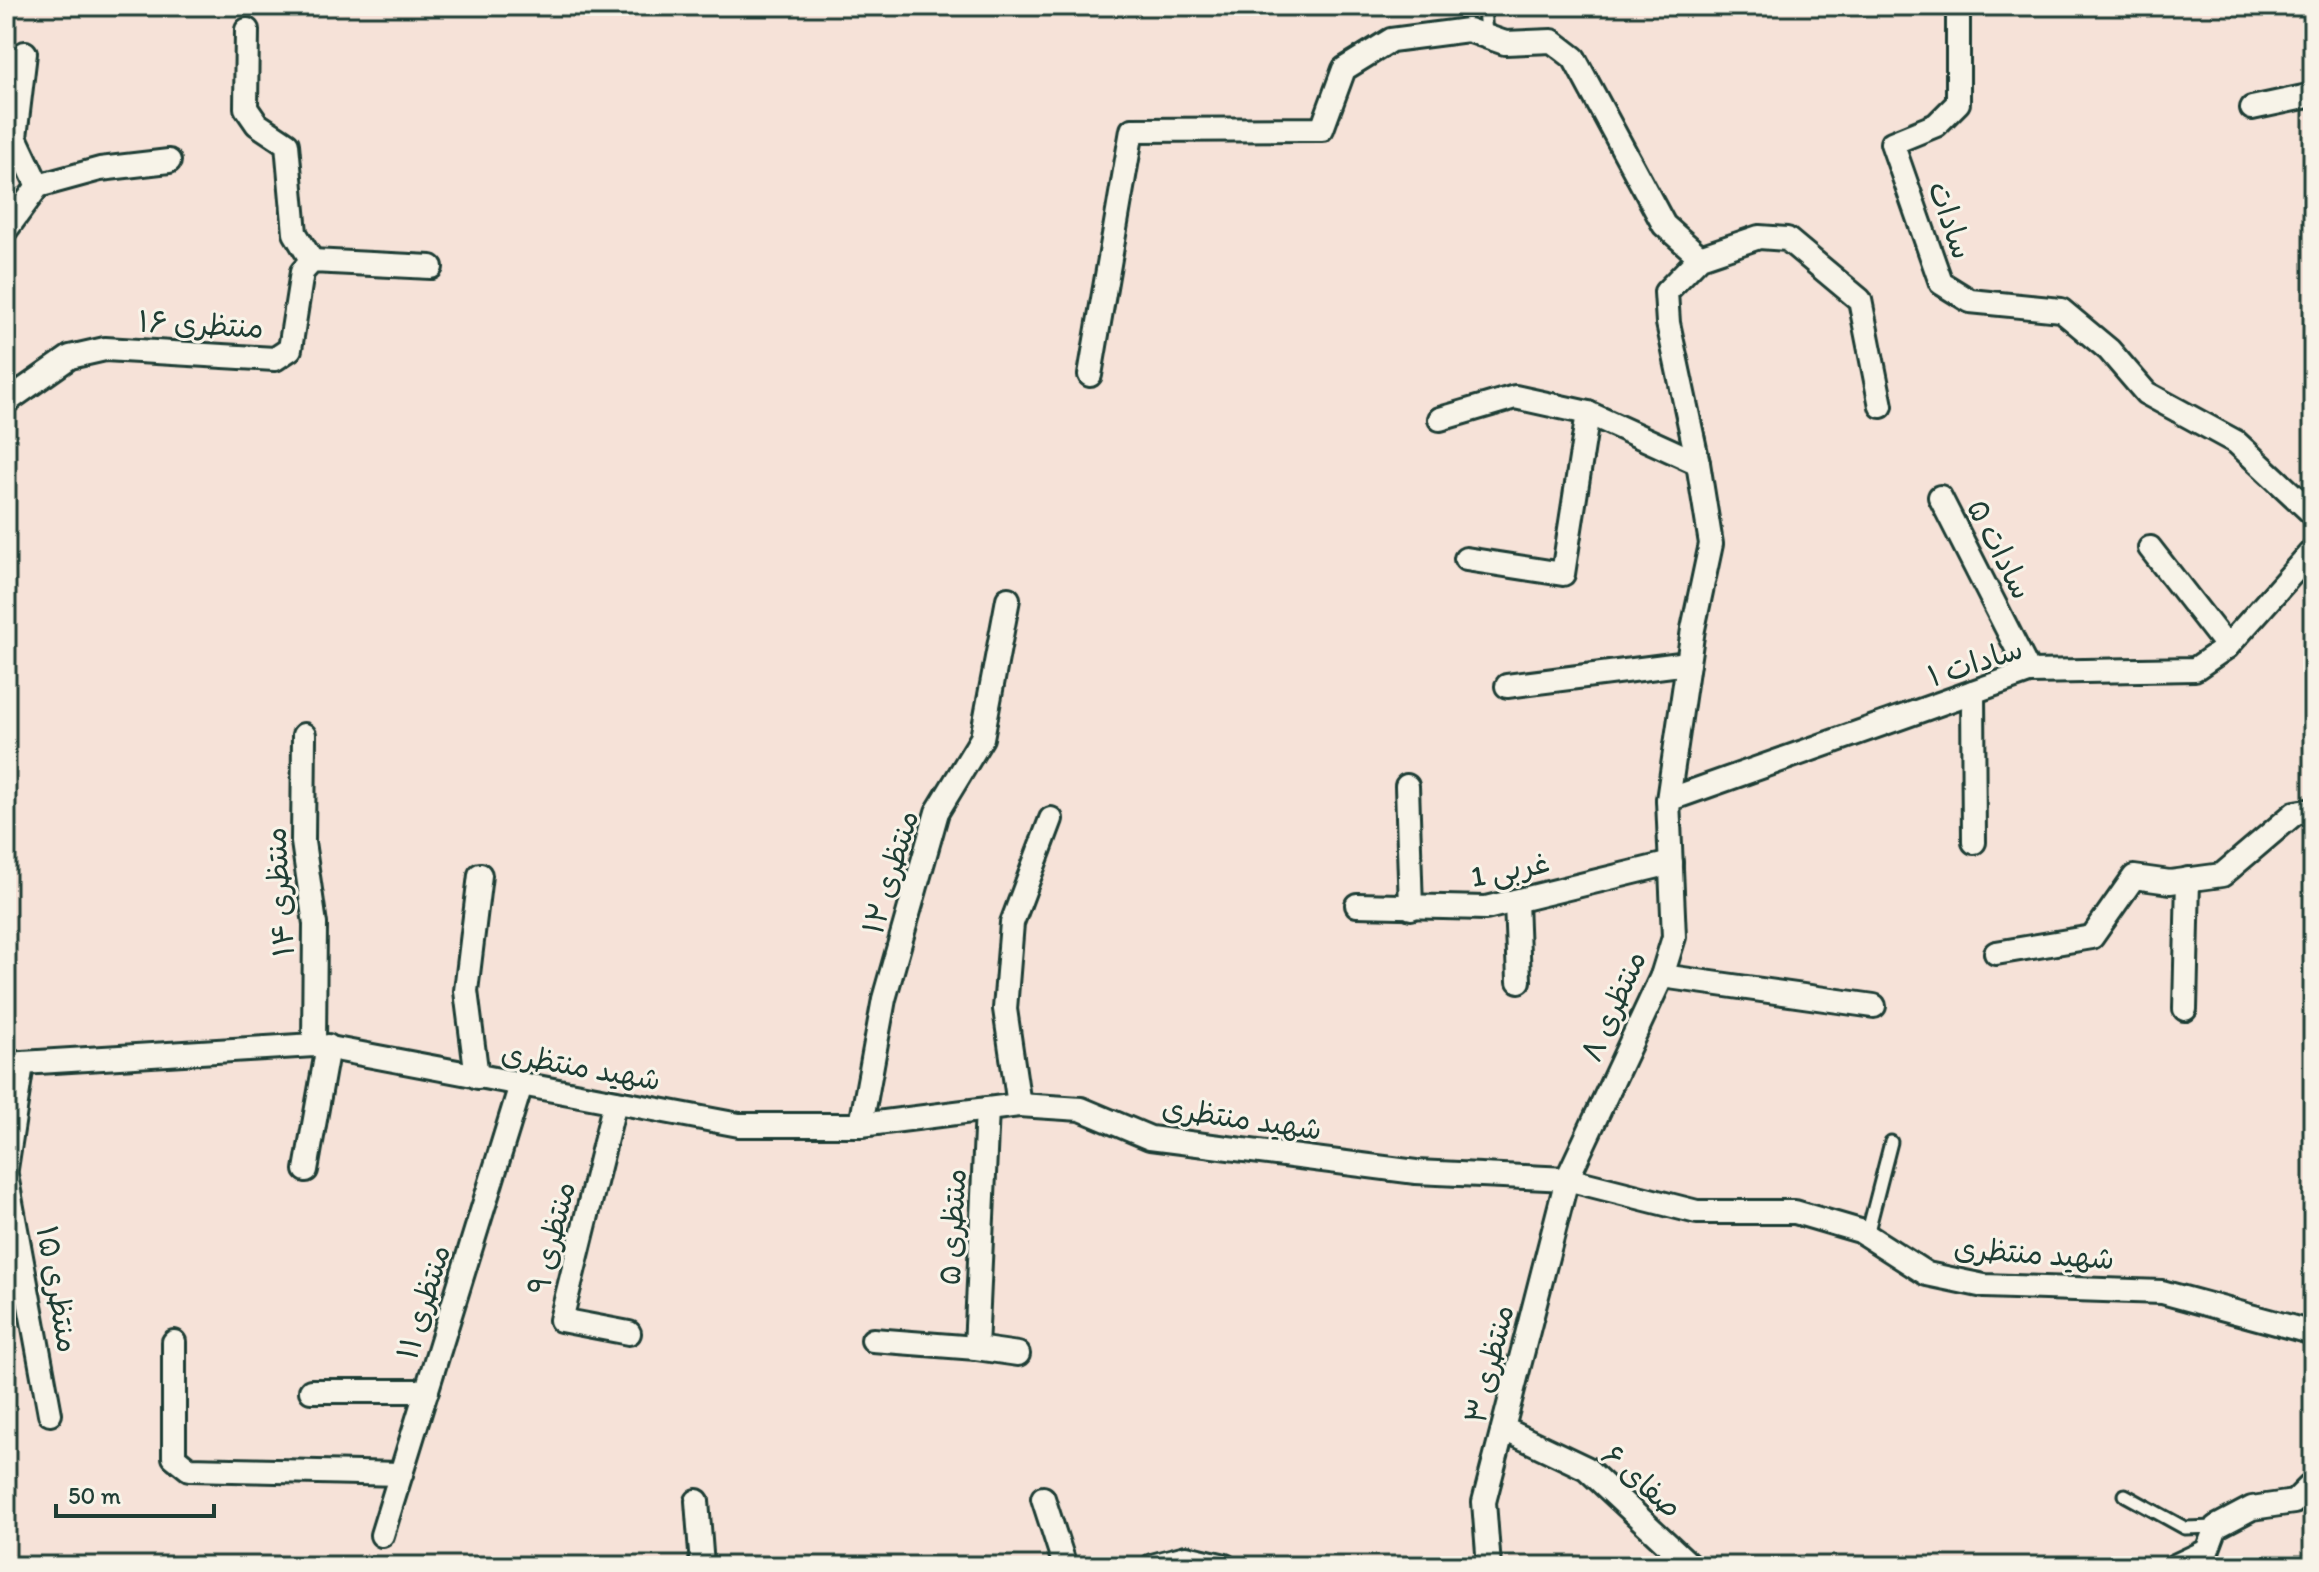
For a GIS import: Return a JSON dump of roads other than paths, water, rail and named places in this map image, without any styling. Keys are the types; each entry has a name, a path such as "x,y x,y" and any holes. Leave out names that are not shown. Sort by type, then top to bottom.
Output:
{"street":[{"name":"سادات","path":"1958,6 1958,103 1936,125 1892,143 1941,283 1970,301 2061,310 2109,350 2146,393 2236,442 2313,514"},
{"path":"247,30 246,108 257,124 287,144 295,233 312,261 431,267"},
{"path":"1090,375 1132,130 1322,129 1344,69 1391,40 1468,30 1505,43 1552,41 1574,58 1664,225 1700,257 1759,237 1787,239 1860,300 1881,406"},
{"path":"25,53 15,137 38,186"},
{"path":"2252,108 2313,95"},
{"path":"6,230 38,186 100,169 169,161"},
{"name":"منتظری ۸","path":"1567,1179 1662,976 1674,937 1668,800 1688,663 1711,544 1698,463 1668,323 1666,292 1700,257"},
{"name":"منتظری ۱۶","path":"10,393 70,357 105,349 275,359 290,349 302,272 312,261"},
{"path":"1440,419 1515,397 1588,413 1698,463"},
{"path":"1466,559 1563,574 1588,413"},
{"name":"سادات ۵","path":"1940,497 2029,672"},
{"path":"2150,548 2227,647"},
{"name":"سادات ۱","path":"1668,800 2029,672 2195,669 2227,647 2313,550"},
{"name":"منتظری ۱۲","path":"861,1125 884,999 937,812 982,738 1008,599"},
{"path":"1507,686 1688,663"},
{"path":"1973,692 1974,842"},
{"name":"منتظری ۱۴","path":"304,735 303,842 315,924 321,1045 306,1170"},
{"path":"1407,786 1411,908"},
{"path":"1996,953 2092,937 2134,877 2170,882 2222,875 2295,813 2313,810"},
{"path":"1019,1105 1005,1009 1012,923 1051,819"},
{"name":"غربی 1","path":"1357,905 1486,908 1671,863"},
{"path":"477,1077 466,991 480,875"},
{"path":"2185,1009 2188,879"},
{"path":"1516,901 1519,981"},
{"path":"1662,976 1874,1006"},
{"name":"شهید منتظری","path":"14,1064 321,1045 739,1125 861,1125 1019,1105 1081,1109 1150,1138 1416,1172 1567,1179 1697,1212 1795,1212 1867,1235 1927,1274 1984,1286 2162,1292 2313,1332"},
{"path":"6,1169 14,1064"},
{"name":"منتظری ۱۱","path":"382,1535 521,1085"},
{"name":"منتظری ۹","path":"615,1102 561,1320 629,1333"},
{"name":"منتظری ۵","path":"976,1348 987,1109"},
{"name":"منتظری ۱۵","path":"6,1175 50,1414"},
{"name":"منتظری ۳","path":"1489,1566 1484,1502 1567,1179"},
{"path":"873,1340 1018,1354"},
{"path":"174,1342 174,1457 189,1469 401,1474"},
{"path":"311,1391 427,1391"},
{"name":"صفای ۶","path":"1504,1429 1586,1468 1691,1566"},
{"path":"2175,1566 2207,1551 2216,1527 2252,1508 2294,1502 2313,1483"},
{"path":"1043,1498 1065,1566"},
{"path":"697,1501 702,1566"},
{"path":"1152,1566 1186,1557 1225,1566"}],"lane":[{"path":"1484,6 1486,36"},
{"path":"1867,1235 1891,1142"},
{"path":"2125,1495 2185,1528 2216,1527"}]}
